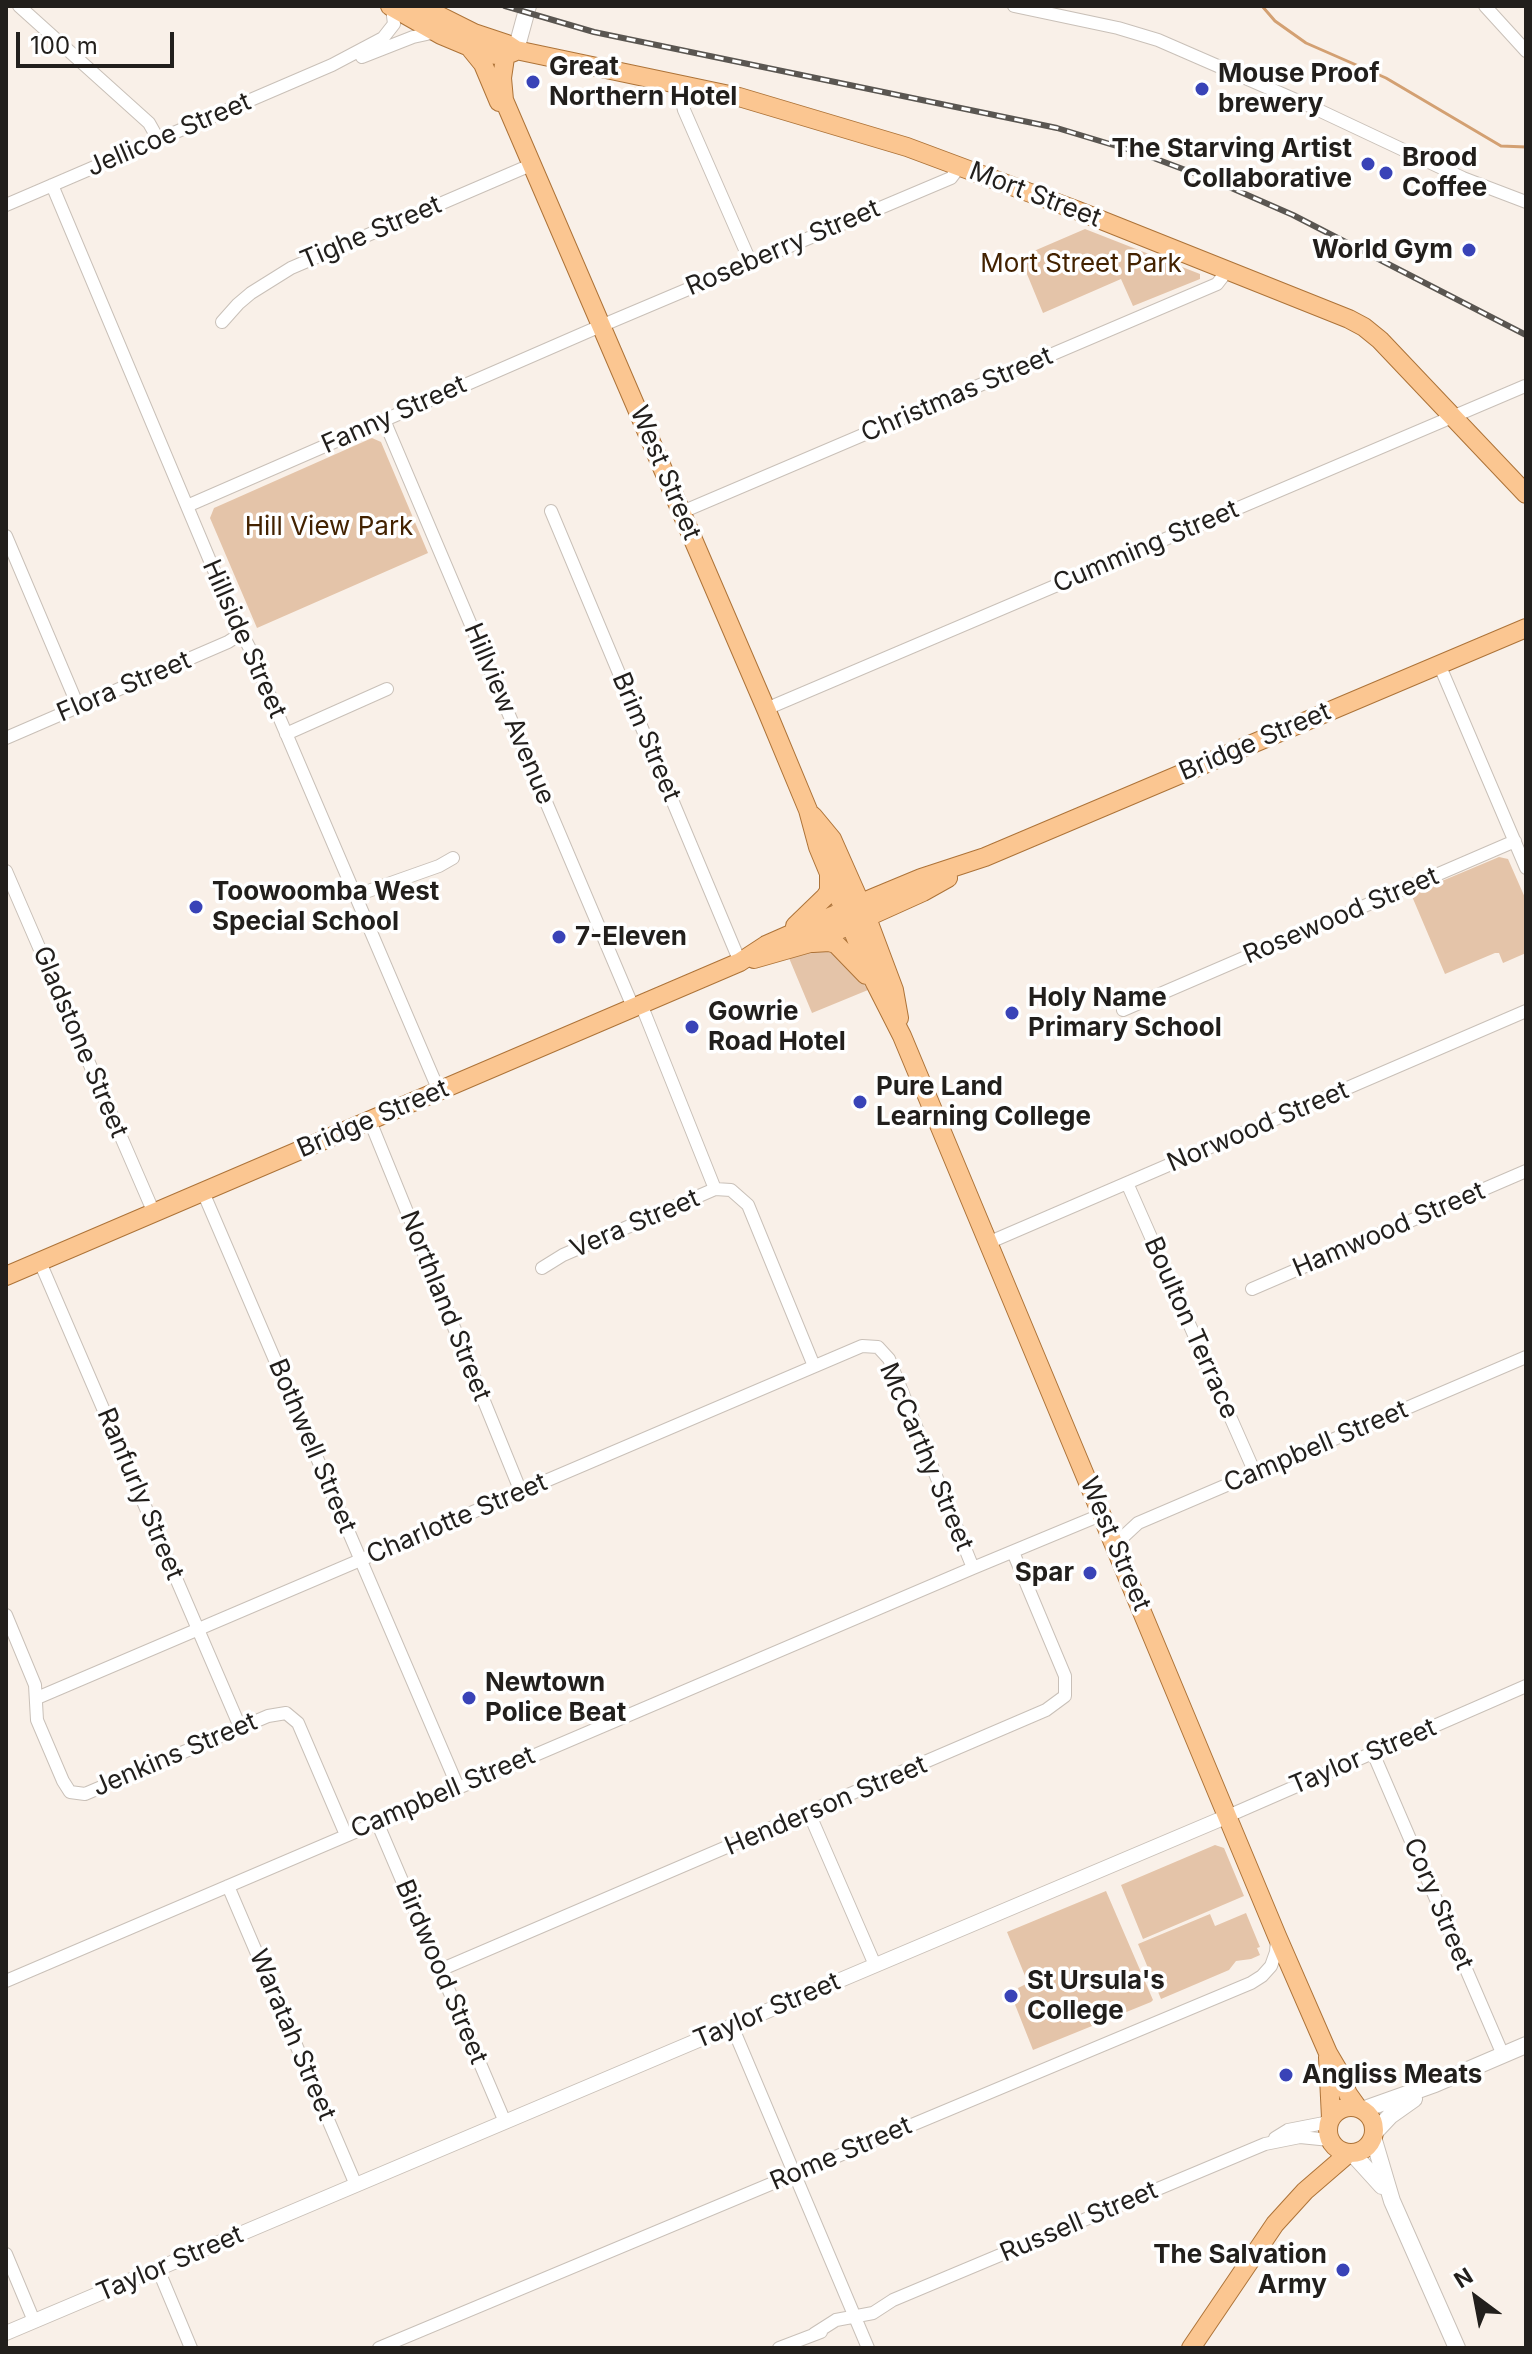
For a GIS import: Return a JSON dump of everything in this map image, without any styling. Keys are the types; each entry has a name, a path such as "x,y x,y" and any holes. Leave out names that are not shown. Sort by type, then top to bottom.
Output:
{"main road":[{"name":"Mort Street","path":"391,6 436,32 484,53 509,50 540,54 739,97 907,147 1076,210 1364,327 1380,340 1526,494"},
{"name":"Mort Street","path":"420,6 509,50"},
{"path":"509,50 518,6"},
{"path":"509,50 528,6"},
{"path":"470,48 483,64 500,104 517,128"},
{"name":"West Street","path":"509,50 517,128 766,709 808,810 829,875 856,914 894,990 902,1036"},
{"name":"Bridge Street","path":"6,1276 740,962 766,945 923,892 985,857 1526,628"},
{"name":"West Street","path":"808,810 832,839 881,998 902,1036 990,1242 1277,1936 1328,2053 1348,2094 1360,2109"},
{"path":"766,945 797,925 820,904 829,891 829,875"},
{"name":"Bridge Street","path":"740,962 810,943 856,914"},
{"path":"810,943 829,942 841,948 864,971 881,998"},
{"path":"1275,2224 1289,2192 1326,2156 1330,2131 1340,2109 1360,2109 1435,2084 1526,2045"},
{"name":"West Street","path":"1328,2053 1330,2131"},
{"path":"1191,2348 1275,2224 1305,2191 1351,2153 1365,2148 1390,2116 1435,2084"},
{"path":"1360,2109 1372,2120 1373,2135 1392,2201 1457,2348"},
{"path":"1330,2131 1339,2150 1351,2153 1373,2175 1392,2201"}],"street":[{"path":"19,6 149,123 158,139"},
{"name":"Jellicoe Street","path":"6,205 332,65 383,38 394,24 391,6"},
{"path":"1014,6 1118,28 1158,40 1312,107 1463,178 1526,202"},
{"path":"1485,6 1526,51"},
{"name":"Jellicoe Street","path":"332,65 436,32"},
{"path":"678,86 684,110 750,261"},
{"name":"Tighe Street","path":"222,322 251,293 291,268 533,164"},
{"name":"Roseberry Street","path":"602,325 951,178 960,166"},
{"name":"Hillside Street","path":"52,185 439,1091"},
{"name":"Christmas Street","path":"682,512 1217,284 1227,271"},
{"name":"Fanny Street","path":"187,506 602,325"},
{"name":"Cumming Street","path":"766,709 1525,386"},
{"name":"Hillview Avenue","path":"384,420 715,1189"},
{"name":"Brim Street","path":"551,511 740,962"},
{"path":"6,536 78,706"},
{"name":"Flora Street","path":"6,738 228,642 242,633"},
{"path":"1439,664 1526,868"},
{"path":"286,734 387,689"},
{"name":"Rosewood Street","path":"1123,1010 1515,841"},
{"path":"357,895 439,866 453,858"},
{"name":"Gladstone Street","path":"6,871 154,1213"},
{"name":"Norwood Street","path":"990,1242 1526,1011"},
{"name":"Northland Street","path":"370,1121 521,1492"},
{"name":"Hamwood Street","path":"1252,1289 1526,1171"},
{"name":"Boulton Terrace","path":"1127,1183 1255,1473"},
{"name":"Vera Street","path":"542,1268 563,1255 715,1189 731,1190 748,1205 814,1366"},
{"name":"Bothwell Street","path":"203,1192 458,1787"},
{"name":"Ranfurly Street","path":"40,1262 240,1727"},
{"name":"Charlotte Street","path":"37,1698 814,1366 862,1346 878,1347"},
{"name":"McCarthy Street","path":"878,1347 889,1359 973,1568"},
{"name":"Campbell Street","path":"1118,1549 1131,1528 1145,1520 1526,1357"},
{"name":"Campbell Street","path":"6,1981 1103,1514"},
{"name":"Henderson Street","path":"440,1970 1046,1710 1065,1696 1065,1676 1013,1552"},
{"path":"6,1615 35,1685 37,1698"},
{"name":"Taylor Street","path":"6,2333 1525,1689"},
{"name":"Jenkins Street","path":"37,1698 37,1720 63,1781 70,1792 85,1794 240,1727 286,1713 298,1723 346,1835"},
{"name":"Cory Street","path":"1373,1753 1503,2055"},
{"path":"809,1813 875,1965"},
{"name":"Birdwood Street","path":"377,1822 505,2122"},
{"name":"Waratah Street","path":"228,1886 356,2185"},
{"name":"Rome Street","path":"379,2348 1257,1980 1271,1966 1277,1936"},
{"path":"732,2026 868,2348"},
{"name":"Russell Street","path":"779,2348 814,2334 836,2320 855,2316 879,2302 893,2300 1265,2144 1330,2131"},
{"path":"6,2254 34,2321"},
{"path":"158,2269 191,2348"}],"green space":[{"name":"Mort Street Park","path":"1085,229 1200,274 1200,279 1133,306 1121,279 1043,313 1020,257"},
{"name":"Hill View Park","path":"372,438 381,442 428,553 257,628 210,518 214,508"},
{"path":"1499,857 1508,859 1526,900 1526,953 1503,963 1499,953 1495,953 1445,974 1411,894"},
{"path":"812,949 832,949 854,970 868,990 812,1013 789,958"},
{"path":"1215,1845 1224,1848 1244,1896 1143,1939 1121,1885"},
{"path":"1106,1891 1153,2000 1033,2050 1012,1997 1020,1994 1018,1988 1028,1983 1007,1932"},
{"path":"1246,1913 1260,1947 1257,1948 1260,1955 1236,1961 1229,1970 1161,1999 1138,1944 1210,1914 1215,1926"}],"waterway":[{"path":"1262,6 1275,21 1306,43 1386,78 1501,146 1526,147"}],"railway":[{"path":"505,6 594,32 1057,128 1143,154 1293,215 1526,335"}],"place":[{"name":"Great Northern Hotel","path":"533,82"},
{"name":"Mouse Proof brewery","path":"1202,89"},
{"name":"The Starving Artist Collaborative","path":"1368,164"},
{"name":"Brood Coffee","path":"1386,173"},
{"name":"World Gym","path":"1469,250"},
{"name":"Toowoomba West Special School","path":"196,907"},
{"name":"7-Eleven","path":"559,937"},
{"name":"Holy Name Primary School","path":"1012,1013"},
{"name":"Gowrie Road Hotel","path":"692,1027"},
{"name":"Pure Land Learning College","path":"860,1102"},
{"name":"Spar","path":"1090,1573"},
{"name":"Newtown Police Beat","path":"469,1698"},
{"name":"St Ursula's College","path":"1011,1996"},
{"name":"Angliss Meats","path":"1286,2075"},
{"name":"The Salvation Army","path":"1343,2270"}]}
